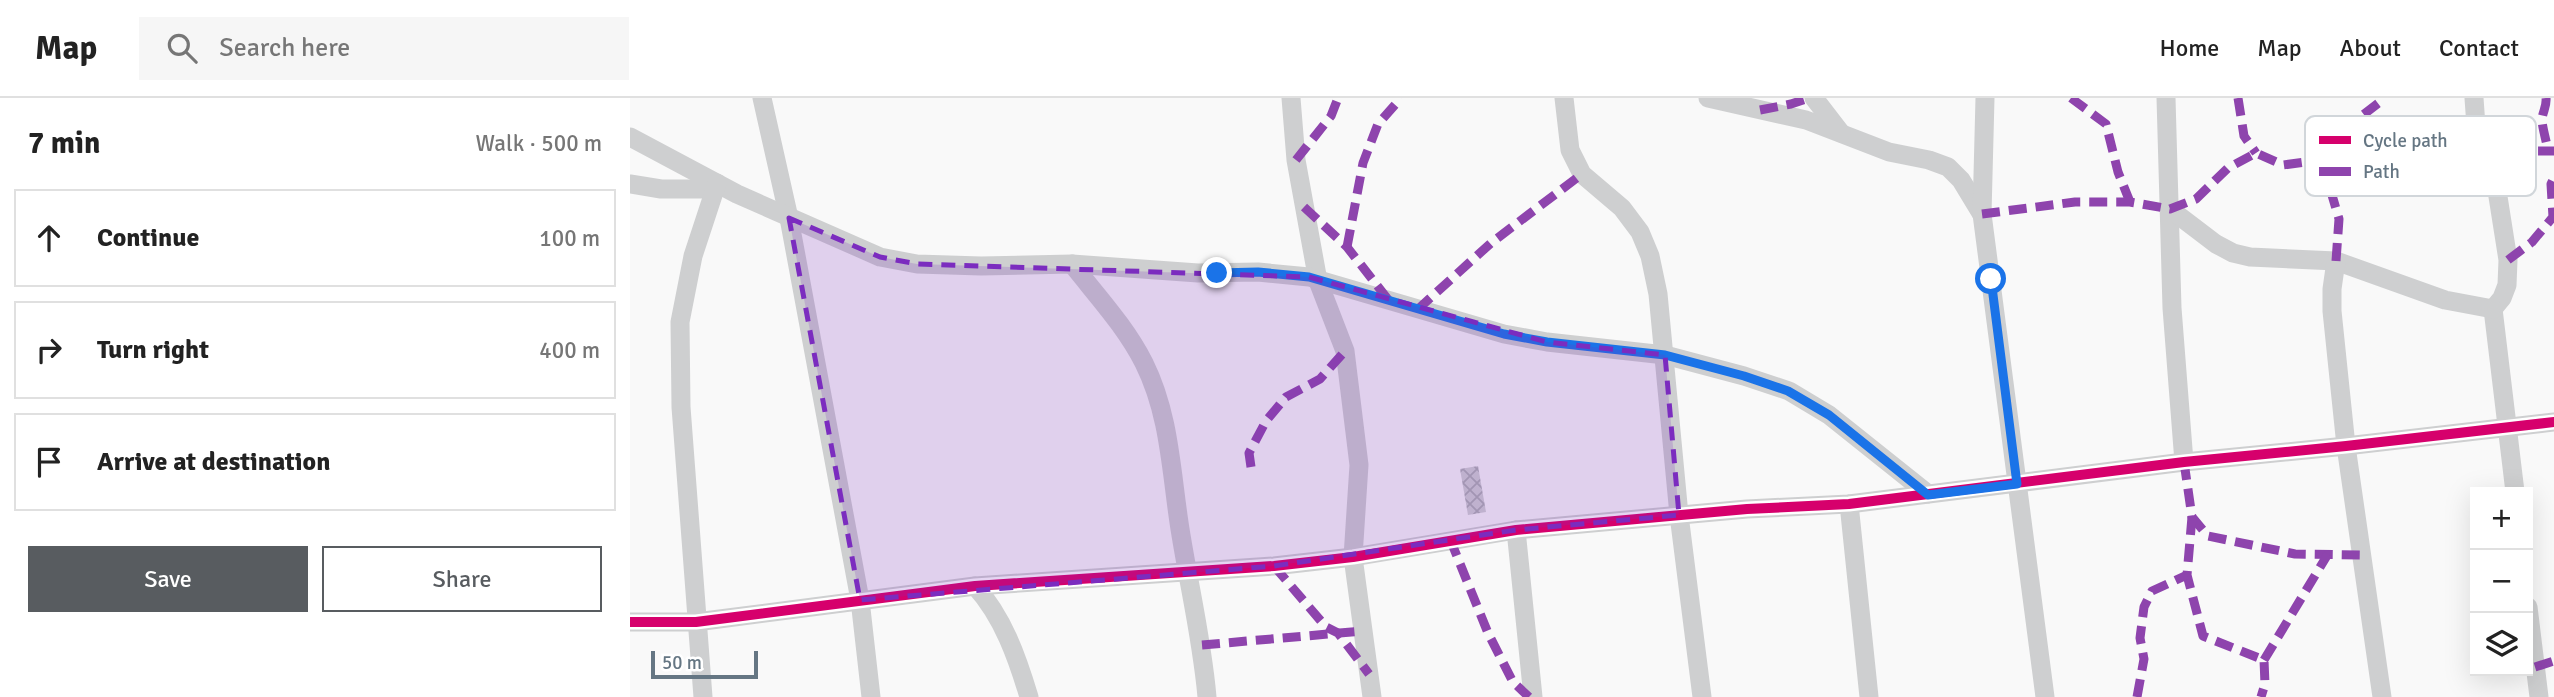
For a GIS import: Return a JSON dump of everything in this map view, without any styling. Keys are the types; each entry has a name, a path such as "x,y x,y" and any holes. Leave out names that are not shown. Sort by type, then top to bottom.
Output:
{"street":[{"path":"762,98 789,218 860,600 871,697"},
{"path":"1291,98 1296,160 1318,281 1345,351 1359,465 1353,557 1372,697"},
{"path":"1564,98 1570,150 1582,174 1622,208 1640,232 1650,256 1658,294 1679,515 1702,697"},
{"path":"1707,98 1806,120 1889,152 1929,160 1948,167 1962,180 1982,214"},
{"path":"1814,98 1843,135"},
{"path":"1984,98 1982,214 2045,697"},
{"path":"2166,98 2172,308 2184,462"},
{"path":"2474,98 2475,116"},
{"path":"630,137 716,186 880,257 917,264 981,267 1072,264 1198,273 1258,272 1309,277 1504,334 1547,342 1665,355 1744,376 1788,391 1829,415 1928,495"},
{"path":"630,184 661,189 716,186"},
{"path":"703,697 681,407 680,322 692,256 716,186"},
{"path":"2498,196 2508,260 2507,285 2502,298 2493,309 2514,487"},
{"path":"2170,209 2216,244 2233,253 2250,257 2336,261 2435,297 2493,309"},
{"path":"2336,261 2332,311 2346,446 2382,697"},
{"path":"1072,264 1121,325 1144,362 1162,406 1187,571 1202,645 1207,697"},
{"path":"630,622 696,622 975,586 1274,566 1353,557 1516,530 1679,515 1849,504 2184,462 2554,422"},
{"path":"1849,504 1869,697"},
{"path":"1516,530 1533,697"},
{"path":"975,586 1003,623 1029,697"},
{"path":"2529,613 2539,697"}],"highlighted area":[{"path":"789,218 880,257 917,264 1309,277 1547,342 1665,355 1679,515 1516,530 1274,566 860,600"}],"building":[{"path":"1478,466 1486,512 1468,515 1460,469"}],"marked path":[{"path":"1296,160 1331,116 1338,98"},
{"path":"1347,247 1363,163 1378,124 1401,98"},
{"path":"1760,110 1809,98"},
{"path":"2071,98 2106,124 2118,172 2130,202"},
{"path":"2238,98 2244,136 2256,153"},
{"path":"2362,116 2385,98"},
{"path":"2546,98 2542,121 2548,150"},
{"path":"2536,151 2554,151"},
{"path":"1982,214 2075,202 2130,202 2170,209 2196,199 2228,168 2256,153 2283,165 2305,162"},
{"path":"1417,310 1491,243 1582,174"},
{"path":"2508,260 2532,242 2553,217 2551,184 2554,178"},
{"path":"2332,196 2339,219 2336,261"},
{"path":"1304,207 1347,247 1390,302"},
{"path":"1251,467 1249,453 1266,421 1286,397 1320,379 1345,351"},
{"path":"2184,462 2192,517 2208,536 2295,554 2362,555"},
{"path":"2192,517 2187,575 2203,636 2264,660 2265,684 2261,697"},
{"path":"1450,539 1488,633 1513,682 1529,697"},
{"path":"2264,660 2328,554"},
{"path":"1274,566 1326,627 1338,633 1369,674"},
{"path":"2137,697 2144,659 2140,638 2144,607 2152,591 2187,575"},
{"path":"1202,645 1363,631"},
{"path":"2535,667 2554,661"}],"cycle path":[{"path":"630,622 696,622 975,586 1274,566 1353,557 1516,530 1747,509 1849,504 2184,462 2554,422"}],"route":[{"path":"1217,273 1258,272 1309,277 1504,334 1547,342 1665,355 1744,376 1788,391 1829,415 1928,495 2017,484 1991,279"}]}
